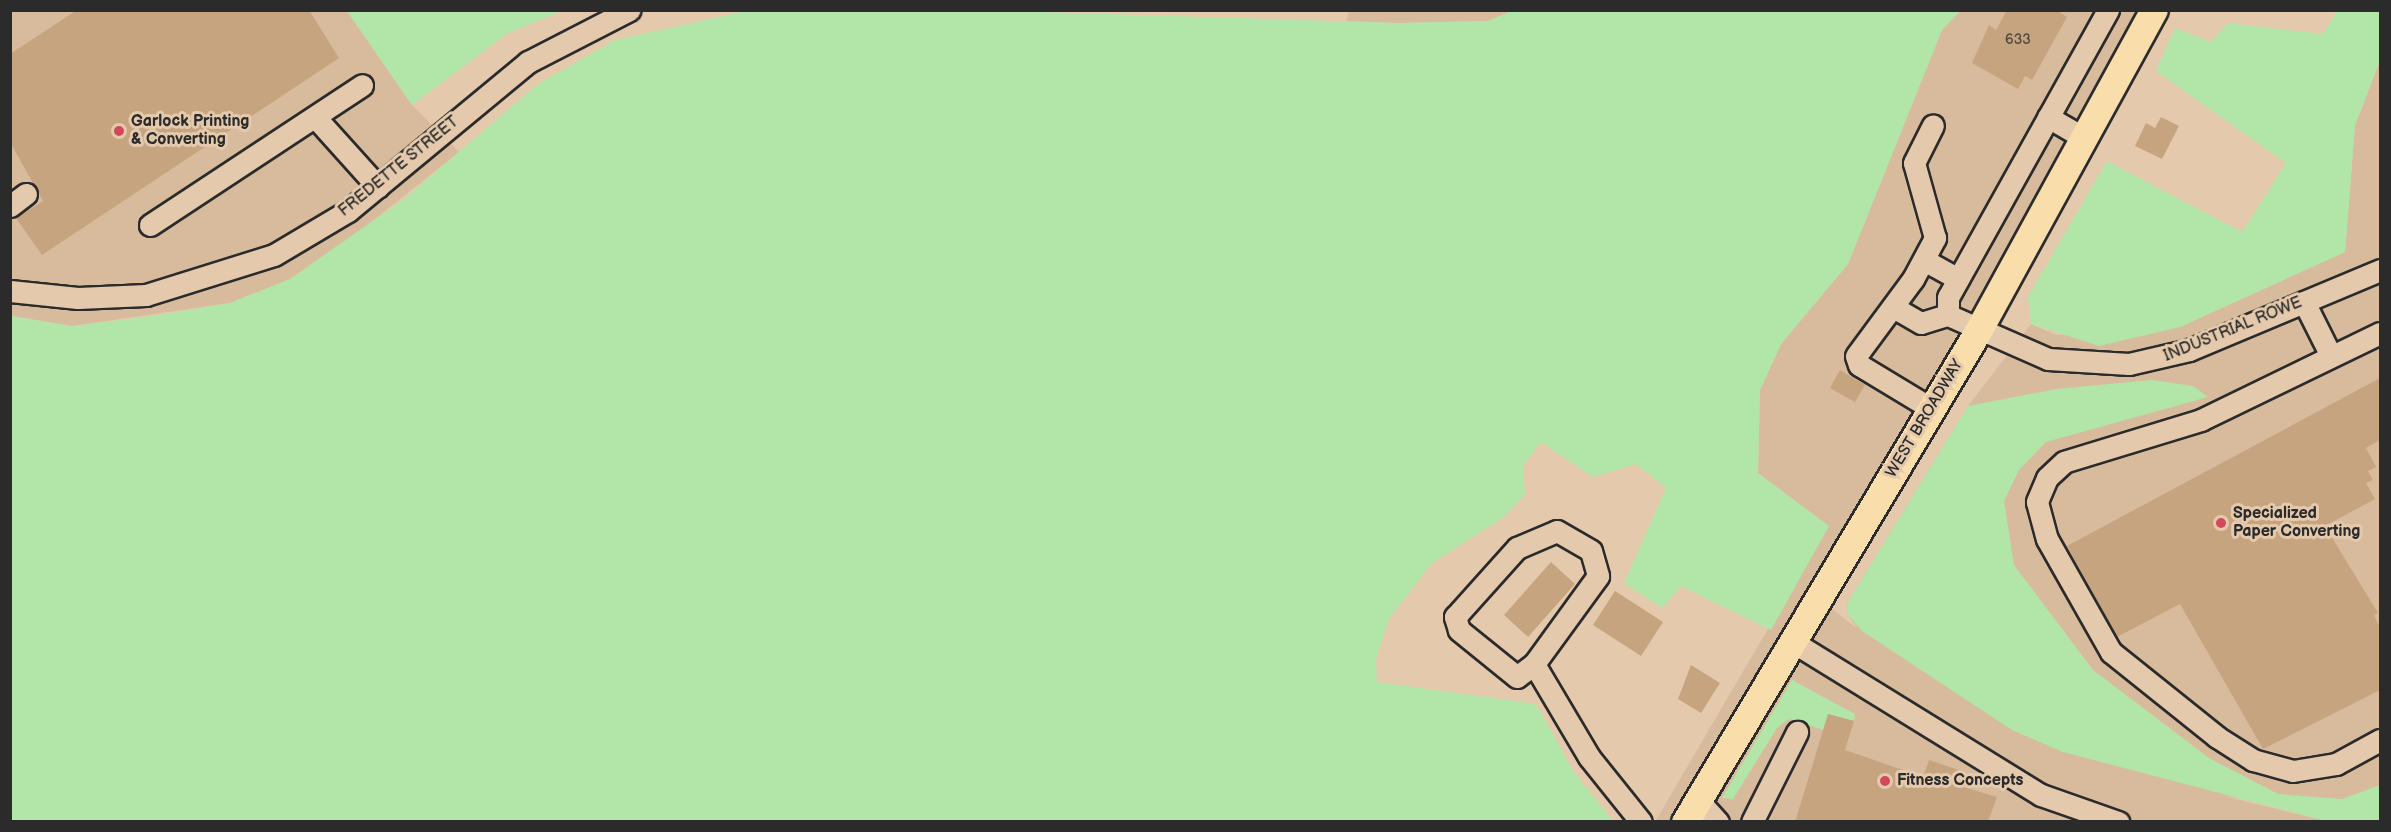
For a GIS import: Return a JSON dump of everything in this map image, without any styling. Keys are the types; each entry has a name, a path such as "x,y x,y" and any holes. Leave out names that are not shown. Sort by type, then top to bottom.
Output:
{"main road":[{"name":"WEST BROADWAY","path":"1692,811 1978,331 2084,138 2147,13"}],"street":[{"name":"FREDETTE STREET","path":"10,291 116,298 205,281 300,242 378,187 528,62 629,10"},
{"path":"1893,307 1921,323 1948,315 1945,304 1958,279 2108,10"},
{"path":"150,225 362,85"},
{"path":"315,117 378,187"},
{"path":"2048,117 2084,138"},
{"path":"1932,409 1856,361 1858,351 1893,307 1924,260 1936,228 1914,163 1933,125"},
{"path":"1924,260 1958,279"},
{"name":"INDUSTRIAL ROWE","path":"1948,315 1978,331 2049,359 2116,365 2188,350 2380,270"},
{"path":"2304,302 2331,356"},
{"path":"2380,333 2201,420 2064,462 2047,478 2038,515 2111,652 2217,737 2253,760 2293,771 2336,764 2380,740"},
{"path":"1557,531 1591,551 1598,576 1534,664 1521,677 1508,673 1459,630 1455,617 1516,548 1557,531"},
{"path":"1793,642 2041,795 2118,822"},
{"path":"1534,664 1589,757 1641,822"},
{"path":"1752,822 1797,732"},
{"path":"1692,811 1718,822"}],"shaded area":[{"path":"11,11 347,11 412,105 459,152 335,251 291,279 230,303 72,326 11,316"},
{"path":"1349,11 1514,11 1488,21 1399,23 1346,21"},
{"path":"1960,11 2154,11 1819,599 1858,629 1847,614 1848,602 1968,406 2031,324 2056,335 2180,327 2345,252 2355,125 2380,61 2380,821 2219,795 2326,821 1655,822 1828,526 1758,473 1760,390 1781,344 1848,264 1942,30"}],"green space":[{"path":"1514,10 1960,11 1942,30 1848,264 1781,344 1760,390 1758,473 1829,526 1771,630 1681,586 1662,608 1624,583 1666,488 1636,464 1593,477 1541,442 1523,466 1525,495 1504,517 1432,563 1389,619 1376,659 1377,682 1536,704 1574,772 1613,821 11,821 11,316 72,326 152,316 230,303 290,279 404,199 538,84 615,40 746,11 1007,11 1399,23 1488,21"},
{"path":"347,11 562,11 508,33 412,105"},
{"path":"2337,11 2380,11 2380,61 2355,125 2345,252 2180,327 2099,346 2031,324 2028,297 2107,161 2242,232 2286,163 2156,71 2175,28 2211,42 2228,23 2323,34"},
{"path":"2152,380 2193,386 2208,397 2046,442 2019,470 2004,501 2014,565 2093,670 2209,758 2278,794 2342,799 2380,785 2380,821 2326,821 2063,752 2012,730 1862,631 1847,614 1848,602 1968,406 2056,389"},
{"path":"1792,680 1855,714 1854,721 1828,714 1824,730 1789,719 1777,728 1733,799 1722,798"}],"building":[{"name":"Garlock Printing & Converting","path":"77,10 309,10 339,58 42,255 16,218 43,201 10,142 10,54"},
{"path":"2007,10 2056,10 2067,17 2032,80 2025,76 2018,89 1972,63 1989,25 1996,30"},
{"path":"2161,117 2179,126 2162,159 2135,146 2146,123 2155,128"},
{"path":"1840,370 1865,385 1855,402 1830,388"},
{"path":"2380,378 2380,440 2366,448 2376,467 2368,471 2373,480 2366,483 2375,499 2325,526 2378,613 2374,615 2380,628 2380,690 2263,749 2180,604 2117,637 2067,546"},
{"path":"1551,562 1575,584 1528,637 1504,615"},
{"path":"1615,591 1663,622 1641,656 1593,625"},
{"path":"1691,665 1720,683 1701,713 1678,699"},
{"name":"Fitness Concepts","path":"1828,714 1854,721 1845,750 1923,777 1929,760 1965,772 1960,786 1997,797 1988,822 1795,822"}],"place":[{"name":"Garlock Printing & Converting","path":"119,131"},
{"name":"Specialized Paper Converting","path":"2221,523"},
{"name":"Fitness Concepts","path":"1885,781"}]}
